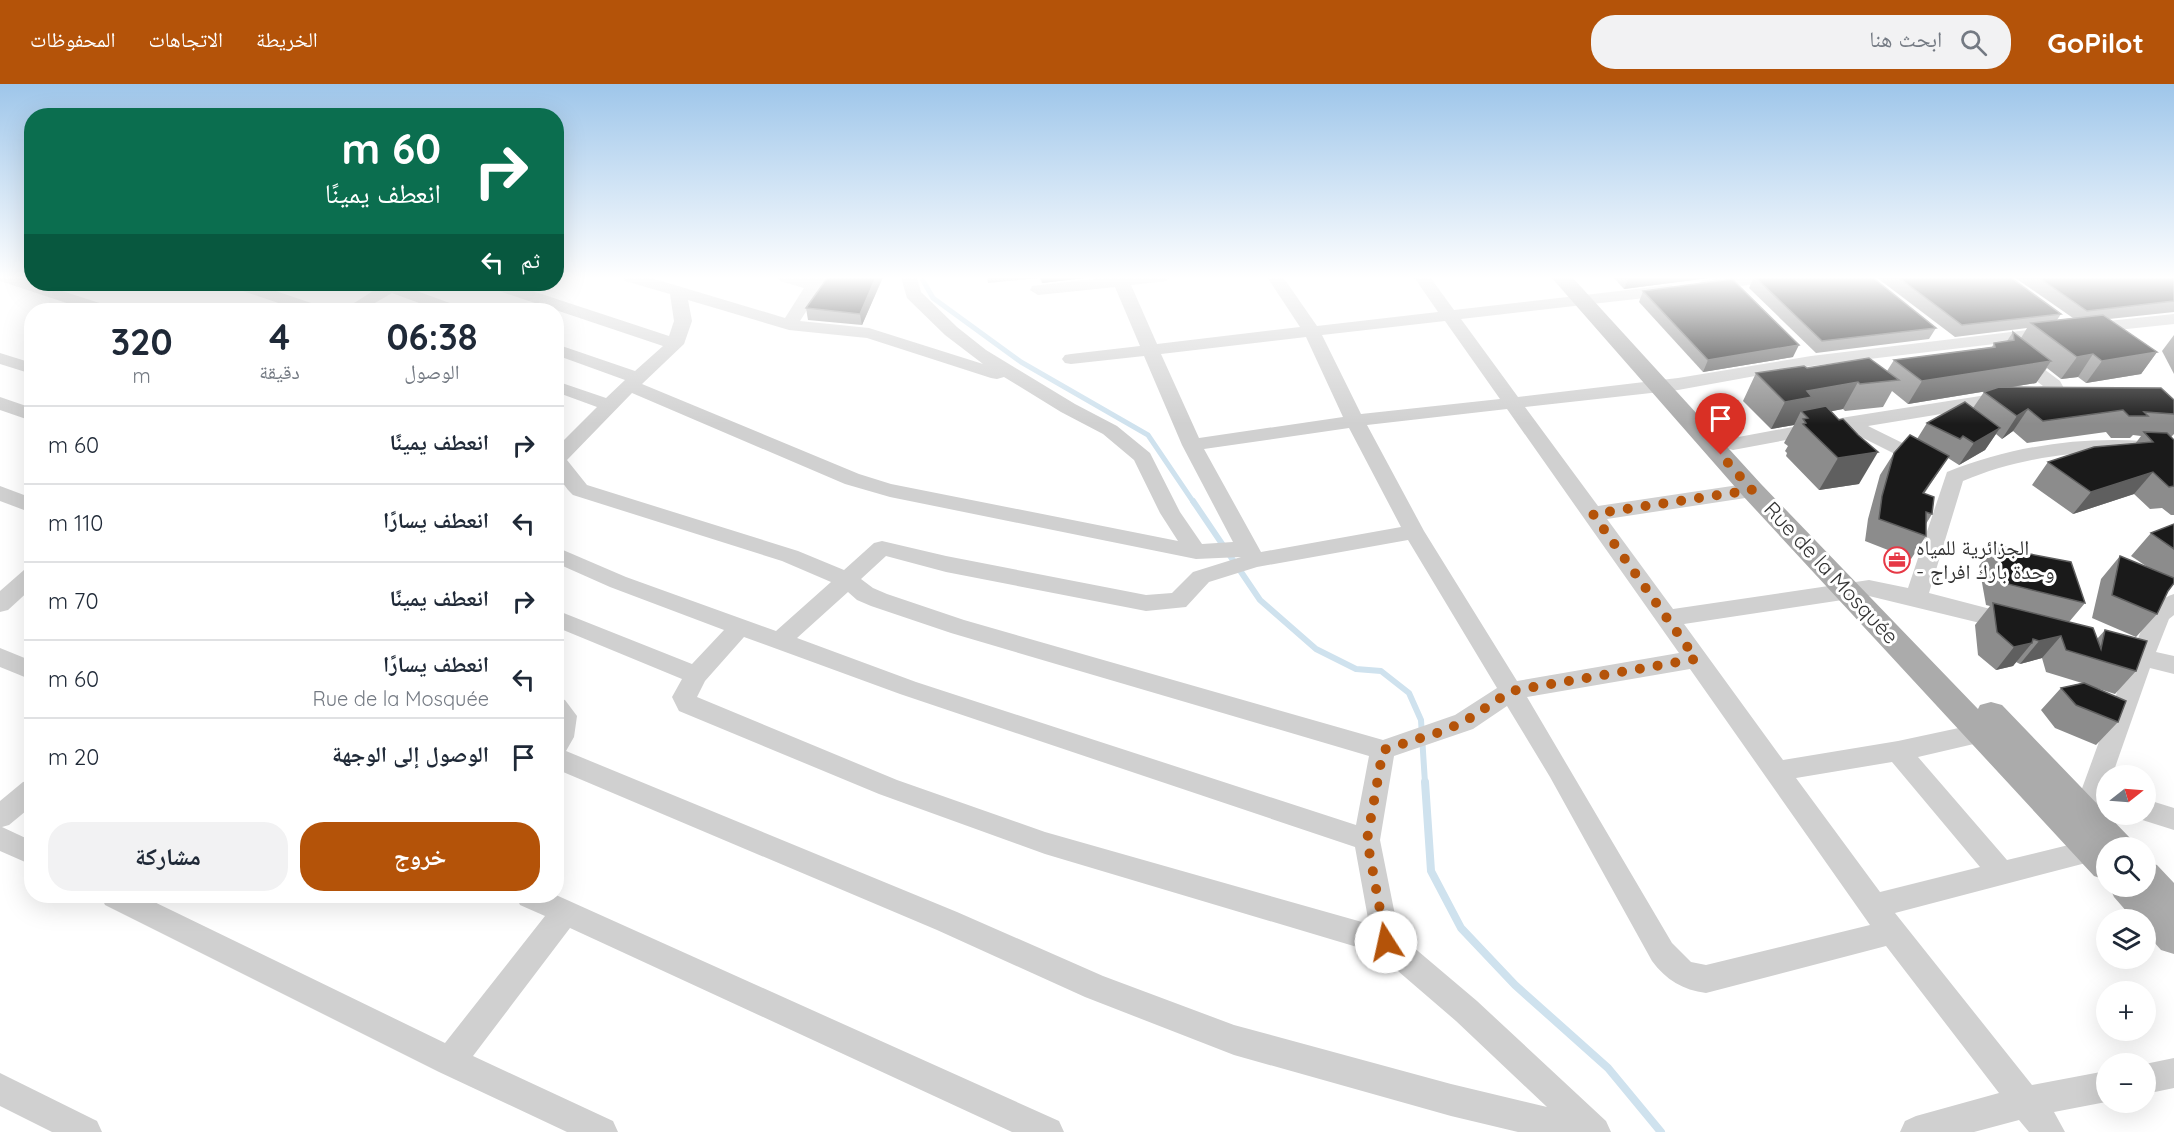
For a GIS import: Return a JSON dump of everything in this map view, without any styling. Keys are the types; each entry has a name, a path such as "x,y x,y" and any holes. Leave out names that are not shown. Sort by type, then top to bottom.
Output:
{"main road":[{"name":"Rue de la Mosquée","path":"1617,326 1752,490 1858,589 1982,733 2096,841"},
{"path":"1667,385 1732,444 1858,589 2054,780 2097,837"},
{"path":"2156,888 2174,907"},
{"path":"2136,897 2174,938"}],"street":[{"path":"619,326 675,345"},
{"path":"564,462 609,405 675,345 681,326"},
{"path":"798,326 869,333 1027,383"},
{"path":"946,326 980,354 1110,430 1143,457 1170,513 1196,552"},
{"path":"1142,326 1192,445 1252,554"},
{"path":"1308,326 1355,421 1414,532 1559,770 1674,970 1689,978 1706,979 1892,932"},
{"path":"1071,359 1346,326"},
{"path":"1457,326 1892,932 2049,1132"},
{"path":"1192,445 1355,421 1667,385 1811,361 2106,326"},
{"path":"2157,326 2174,335"},
{"path":"1932,331 1949,344"},
{"path":"1732,444 1943,407 2056,390 1994,339"},
{"path":"1795,345 1811,361"},
{"path":"564,353 635,382 852,479 890,490 1196,552 1252,554 1414,532"},
{"path":"0,358 24,366"},
{"path":"1836,358 1854,372"},
{"path":"564,389 609,405"},
{"path":"1889,400 1906,414"},
{"path":"0,404 24,412"},
{"path":"1943,407 1962,421"},
{"path":"1847,423 1954,477 2009,456 2102,446 2159,447 2174,450"},
{"path":"1990,442 2009,456"},
{"path":"564,474 580,490 790,556 848,580 865,594 879,600 959,627 1383,750 1464,722 1511,691 1696,659"},
{"path":"1916,598 1954,477"},
{"path":"1593,514 1752,490"},
{"path":"0,493 24,503"},
{"path":"779,641 848,580 878,549 885,548 946,564 1146,603 1171,603 1184,597 1201,577 1252,554"},
{"path":"564,558 618,582 908,688 1367,840"},
{"path":"1,601 24,582"},
{"path":"1667,618 1858,589 1916,598 2029,627"},
{"path":"2109,765 2142,657 2160,614 2174,602"},
{"path":"564,621 696,675"},
{"path":"740,627 696,675 684,697 688,704 888,787 1045,843 1386,942 1496,1036 1595,1132"},
{"path":"2086,642 2174,664"},
{"path":"0,657 24,668"},
{"path":"1776,771 1898,751 1982,733"},
{"path":"1383,750 1367,840 1386,942"},
{"path":"1898,751 2002,874"},
{"path":"564,761 947,921 1095,987 1234,1040 1451,1100 1584,1132"},
{"path":"2054,780 2096,795"},
{"path":"0,818 24,797"},
{"path":"2156,813 2174,819"},
{"path":"0,838 24,850"},
{"path":"1874,906 2002,874 2096,854"},
{"path":"129,903 450,1061 602,1132"},
{"path":"546,903 1048,1132"},
{"path":"450,1061 566,912"},
{"path":"2156,1077 2174,1073"},
{"path":"0,1089 86,1132"},
{"path":"1916,1132 2026,1102 2096,1089"}],"building":[{"path":"1676,326 1780,326 1799,345 1708,360"},
{"path":"1806,326 1933,326 1936,328 1822,341"},
{"path":"2035,326 2119,326 2157,352 2102,361 2093,354 2077,357"},
{"path":"2013,332 2051,361 1922,381 1894,360 1995,347 1994,343 2014,340"},
{"path":"1869,358 1899,380 1860,384 1858,382 1807,391 1812,397 1785,402 1756,373 1804,366 1807,368"},
{"path":"1999,387 2161,388 2174,400 2174,414 2144,412 2148,416 2129,416 2123,410 2043,421 2028,409 2017,416 1984,392"},
{"path":"1965,402 2000,428 1974,443 1963,436 1960,439 1927,423"},
{"path":"1826,406 1839,420 1843,419 1878,452 1838,458 1803,424 1806,423 1803,419 1808,418 1801,411"},
{"path":"2144,432 2167,433 2174,440 2174,486 2169,487 2153,472 2091,492 2048,462 2094,447 2153,442"},
{"path":"1910,435 1949,456 1923,493 1934,497 1932,514 1926,512 1926,536 1879,519 1882,496 1894,453"},
{"path":"2174,524 2174,549 2151,533"},
{"path":"1996,544 2071,562 2085,603 2004,583"},
{"path":"2120,556 2174,578 2174,583 2157,614 2112,595"},
{"path":"1993,603 2093,628 2101,649 2105,630 2147,641 2136,671 2066,650 2061,636 2039,641 2033,639 2032,643 2014,647 1997,632"},
{"path":"2084,683 2126,701 2118,722 2076,705 2061,688"}],"waterway":[{"path":"971,326 1021,362 1148,435 1194,503"},
{"path":"1193,501 1260,600 1316,649 1356,669 1381,671 1409,693 1421,720 1425,783"},
{"path":"1425,782 1431,871 1461,928 1515,985 1608,1068 1661,1132"}],"place":[{"name":"الجزائرية للمياه - وحدة بارك افراج","path":"1897,560"}],"route":[{"path":"1386,942 1367,840 1383,750 1464,722 1511,691 1696,659 1593,514 1752,490 1721,455"}]}
